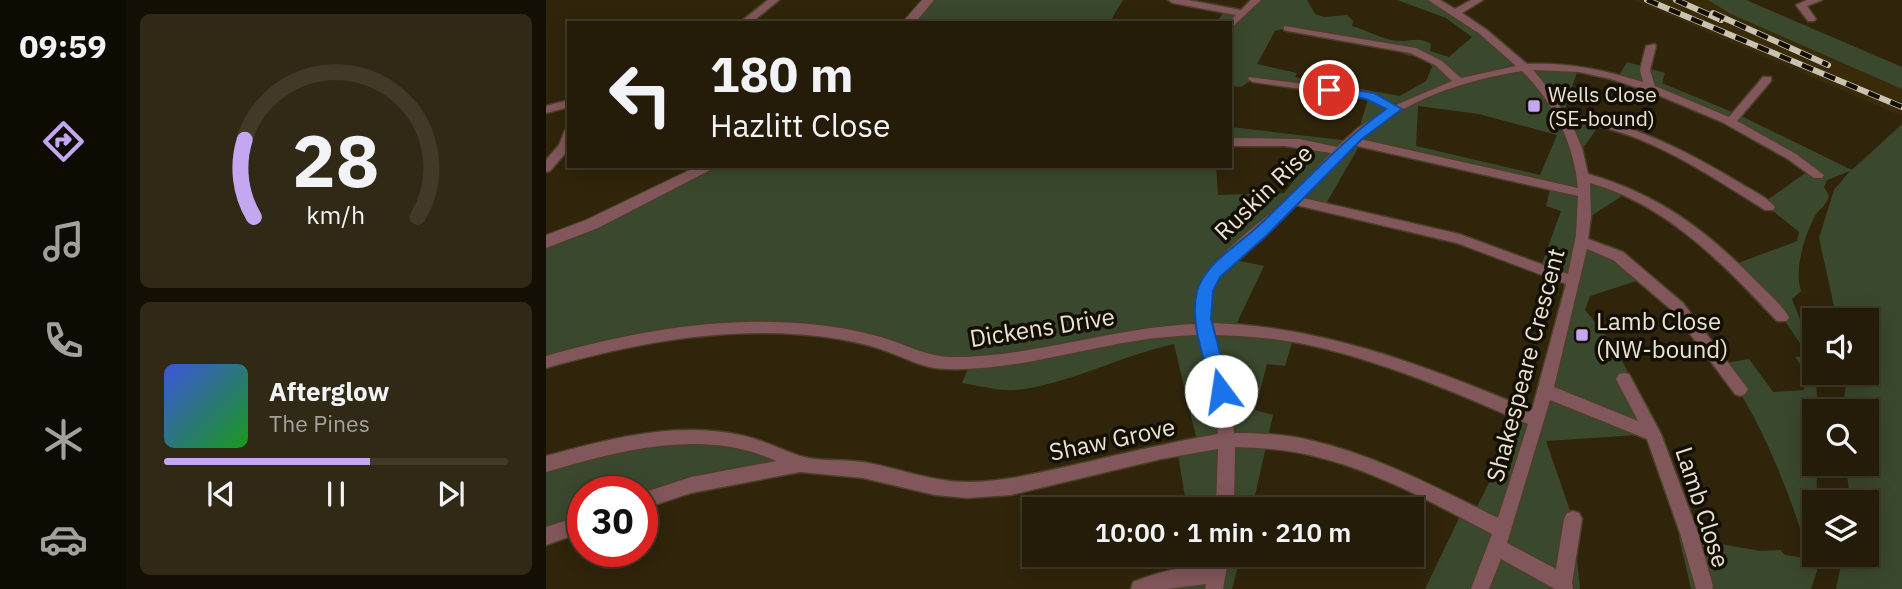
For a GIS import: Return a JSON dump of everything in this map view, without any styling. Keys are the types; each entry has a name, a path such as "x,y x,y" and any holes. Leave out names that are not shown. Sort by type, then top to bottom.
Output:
{"street":[{"path":"747,21 774,0"},
{"path":"910,21 928,0"},
{"path":"1173,0 1243,13"},
{"path":"1232,24 1256,0"},
{"name":"Shakespeare Crescent","path":"1433,0 1456,12 1503,45 1525,68 1562,118 1583,177 1581,241 1546,391 1500,539 1480,589"},
{"path":"1456,12 1478,0"},
{"path":"1811,19 1801,5 1818,0"},
{"path":"1288,28 1412,50 1441,64 1460,83"},
{"path":"1651,46 1645,70 1651,90"},
{"name":"Ruskin Rise","path":"1225,497 1228,440 1224,405 1205,329 1205,291 1214,273 1294,200 1351,141 1371,123 1395,109 1460,83 1525,68 1570,68 1651,90 1731,121 1779,147 1818,175"},
{"path":"1253,79 1369,95 1395,109"},
{"path":"1731,121 1766,79"},
{"path":"546,110 567,104"},
{"path":"1562,118 1591,120 1639,137 1733,184 1769,207"},
{"path":"546,168 567,140"},
{"path":"1232,142 1295,141 1340,152"},
{"path":"1351,141 1583,193"},
{"path":"546,242 592,224 707,168"},
{"path":"1583,177 1610,182 1630,190 1683,224 1725,257 1782,317"},
{"path":"1294,200 1459,239 1573,281"},
{"path":"1581,241 1618,256 1678,307 1740,389"},
{"name":"Dickens Drive","path":"546,362 625,341 691,332 770,328 829,332 880,342 943,363 982,362 1159,331 1256,329 1328,341 1405,365 1537,420"},
{"path":"1624,379 1653,434"},
{"name":"Lamb Close","path":"1546,391 1653,434 1689,533 1704,586"},
{"name":"Shaw Grove","path":"546,464 618,446 678,436 722,438 757,444 800,464"},
{"name":"Shaw Grove","path":"658,496 691,485 800,464 863,470 935,488 967,490 1011,486 1161,452 1228,440 1267,441 1309,447 1364,464 1413,484 1500,539 1563,586"},
{"path":"1563,586 1573,520"},
{"path":"546,536 567,529"},
{"path":"1140,589 1158,581 1198,574 1215,582"}],"shaded area":[{"path":"1633,0 1736,0 1902,73 1902,116"}],"green space":[{"path":"928,0 1123,0 1110,21 910,21"},
{"path":"1256,0 1307,0 1315,14 1324,17 1347,15 1353,21 1352,26 1391,40 1426,42 1431,44 1430,51 1449,57 1472,37 1446,18 1397,0 1433,0 1456,12 1525,68 1578,69 1562,118 1601,123 1577,156 1583,177 1631,190 1582,222 1581,241 1646,278 1590,296 1585,310 1614,345 1631,378 1653,434 1546,441 1573,519 1580,589 1425,589 1463,510 1473,515 1523,414 1537,420 1573,281 1540,269 1561,211 1546,206 1551,186 1361,143 1324,207 1294,200 1231,259 1264,266 1234,329 1294,336 1285,366 1267,364 1255,410 1273,415 1255,497 1185,497 1177,449 1198,445 1174,344 1055,382 1016,390 962,383 970,364 829,332 691,332 546,362 546,242 707,168 1216,168 1218,195 1284,193 1304,168 1300,142 1232,142 1232,127 1351,141 1357,136 1369,96 1254,79 1241,87 1232,86 1232,21 1217,21 1225,10 1243,13","holes":["1288,28 1397,48 1402,53 1416,56 1424,54 1432,67 1426,81 1400,96 1295,77 1297,73 1257,64 1275,31","1418,106 1479,114 1557,135 1540,175 1416,146"]},
{"path":"1708,0 1746,0 1902,67 1902,89 1731,14"},
{"path":"1627,62 1665,73 1662,83 1737,114 1852,170 1902,124 1902,589 1836,589 1841,567 1879,567 1879,490 1849,490 1847,476 1879,476 1879,399 1844,399 1846,385 1879,385 1879,308 1834,308 1819,238 1834,190 1850,171 1827,180 1824,187 1829,196 1816,215 1801,254 1801,291 1792,299 1802,324 1802,346 1782,317 1733,265 1797,241 1799,232 1763,203 1811,169 1731,121 1617,79"},
{"path":"1802,356 1802,367 1795,357"},
{"path":"1749,359 1773,392 1804,390 1804,385 1816,385 1817,399 1802,399 1802,476 1817,476 1817,490 1802,490 1802,535 1772,454 1748,407 1721,364"},
{"path":"722,438 800,464 658,497 658,476 567,476 567,529 546,536 546,464 568,457"},
{"path":"1679,537 1761,551 1780,550 1785,555 1802,557 1802,567 1817,567 1811,589 1691,589"},
{"path":"1197,567 1238,567 1232,589 1140,589 1198,574"}],"railway":[{"path":"1647,0 1902,107"},
{"path":"1676,0 1721,20"},
{"path":"1713,13 1828,65"}],"place":[{"name":"Wells Close (SE-bound)","path":"1534,106"},
{"name":"Lamb Close (NW-bound)","path":"1582,335"}],"route":[{"path":"1221,391 1203,319 1205,291 1214,273 1261,232 1371,123 1395,109 1369,95 1329,90"}]}
